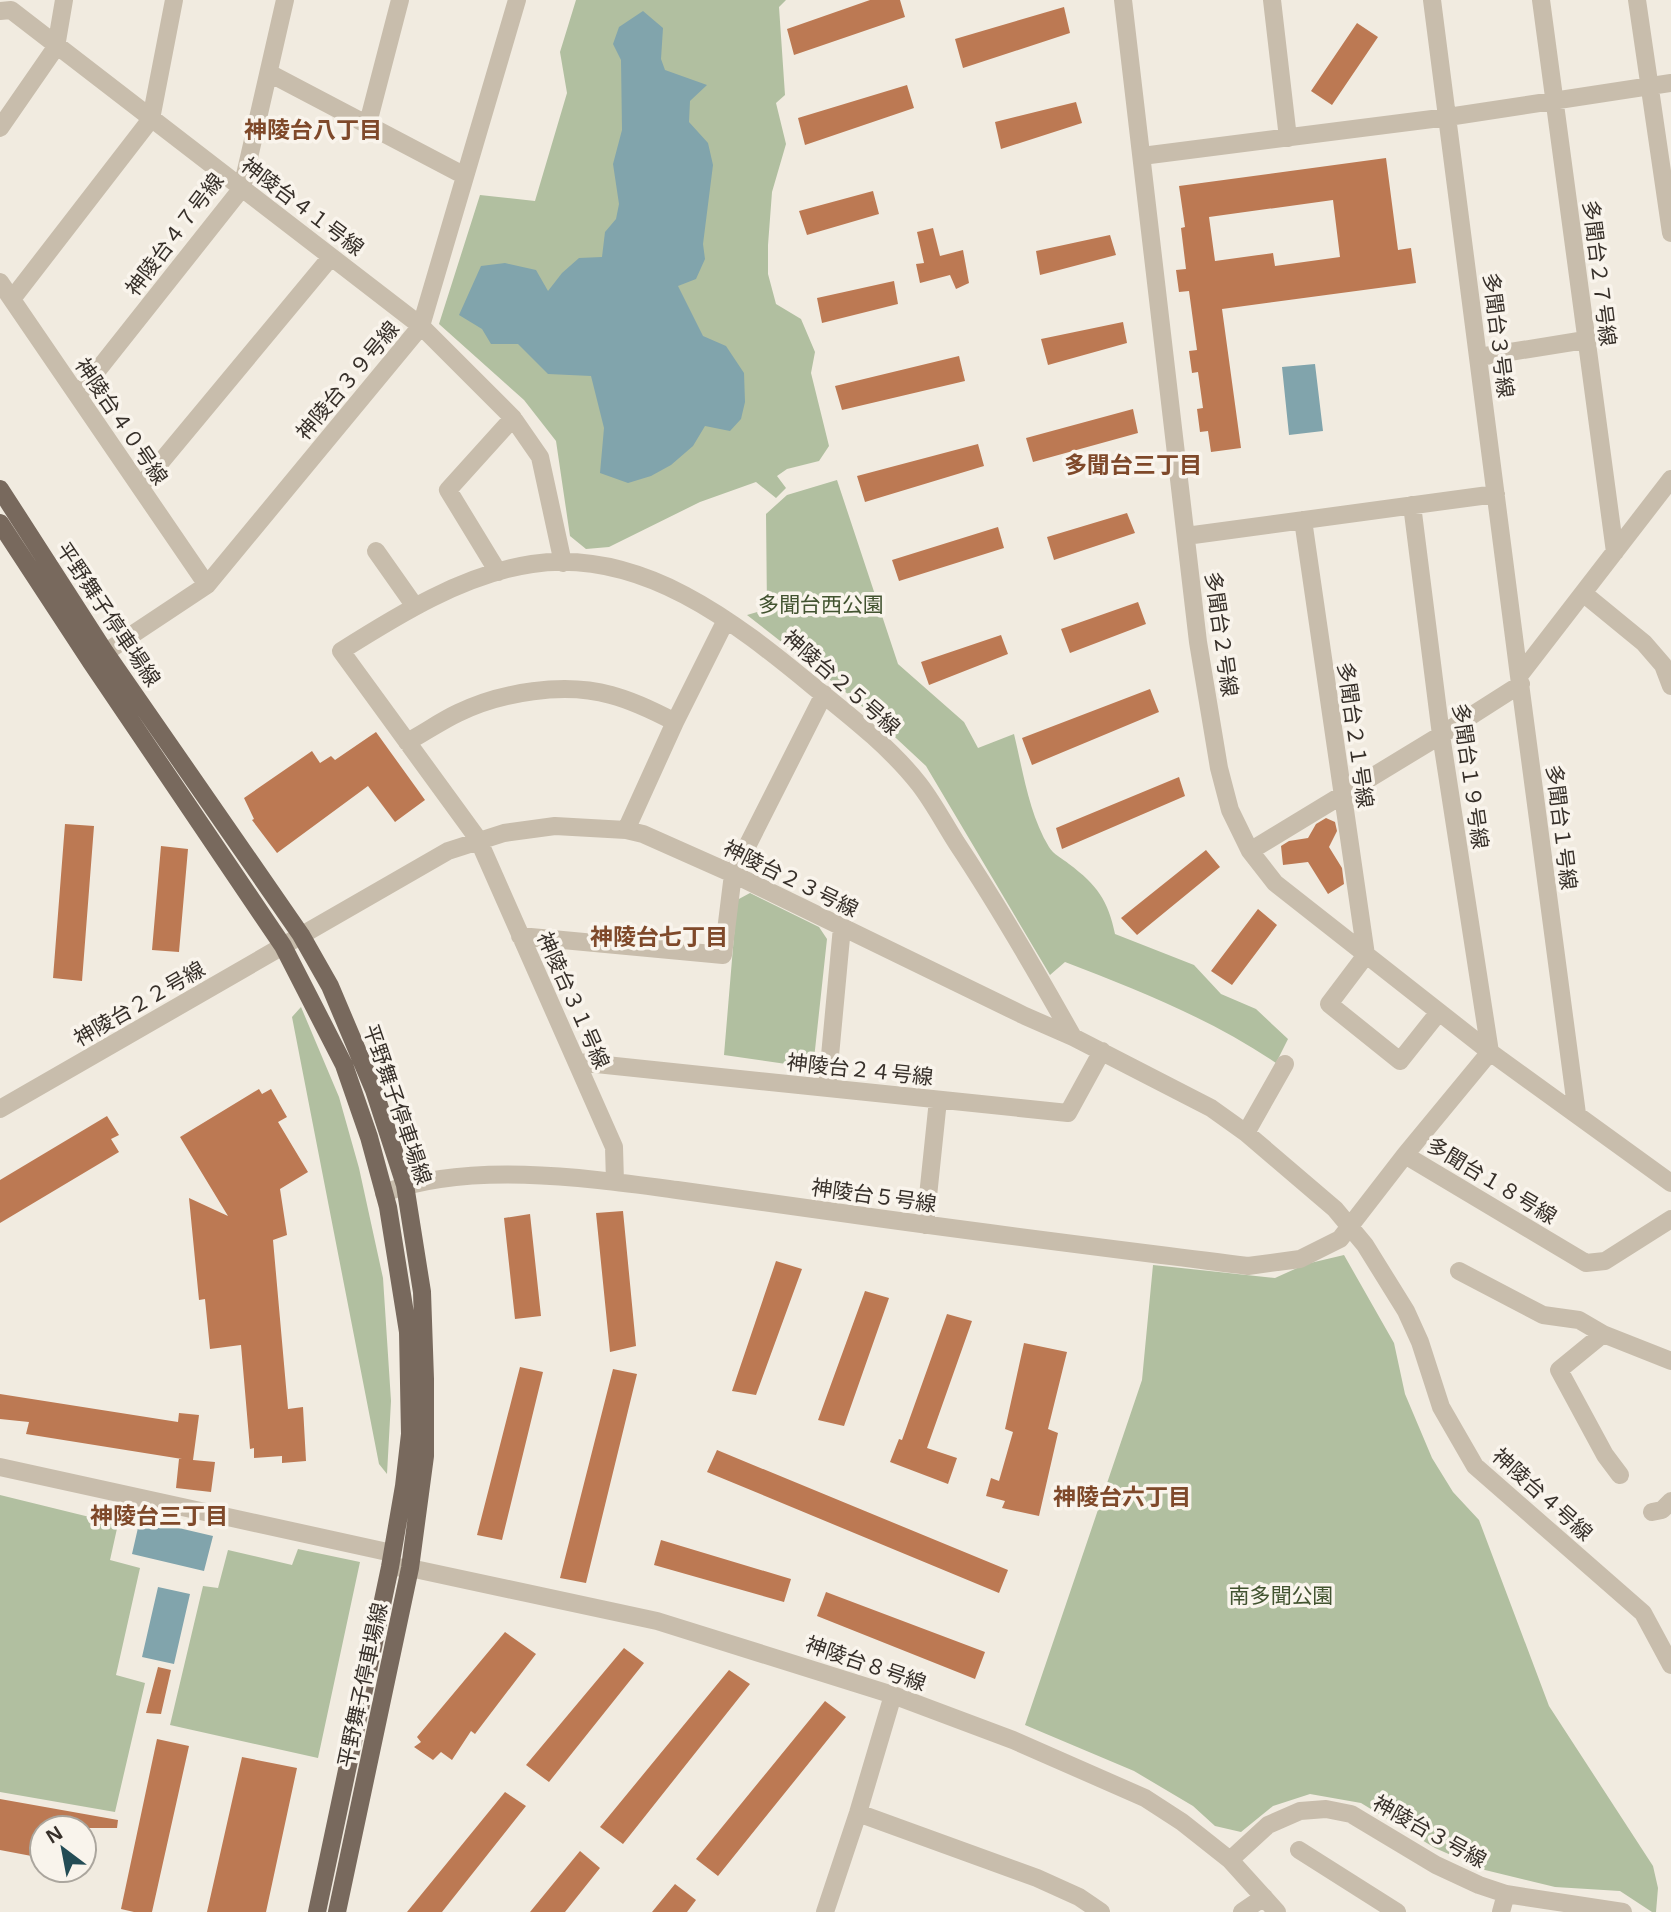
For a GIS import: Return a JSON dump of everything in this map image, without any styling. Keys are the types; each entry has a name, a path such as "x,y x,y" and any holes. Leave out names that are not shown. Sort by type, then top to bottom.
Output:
{"main road":[{"name":"平野舞子停車場線","path":"0,489 98,657 283,946 344,1065 369,1137 384,1193 408,1332 410,1434 391,1560 317,1912"},
{"name":"平野舞子停車場線","path":"0,523 301,935 330,986 374,1090 405,1185 422,1292 425,1456 410,1568 337,1912"}],"street":[{"path":"0,128 56,47 64,0"},
{"path":"12,299 150,118 174,0"},
{"name":"神陵台４７号線","path":"78,395 242,188 285,0"},
{"path":"368,124 400,0"},
{"name":"神陵台３９号線","path":"98,657 207,585 421,326 517,0"},
{"name":"多聞台２号線","path":"1123,0 1198,642 1219,768 1230,810 1250,851 1275,883 1490,1052 1577,1114"},
{"path":"1272,0 1288,138"},
{"name":"多聞台３号線","path":"1432,0 1520,680"},
{"name":"多聞台２７号線","path":"1541,0 1615,552"},
{"path":"1637,0 1671,233"},
{"name":"神陵台４１号線","path":"0,11 11,10 421,326 513,418 540,457 563,563"},
{"path":"269,73 466,176"},
{"path":"1142,156 1448,117 1671,83"},
{"path":"140,487 331,257"},
{"name":"神陵台４０号線","path":"0,282 207,585"},
{"path":"1479,357 1585,340"},
{"path":"498,572 448,489 513,418"},
{"path":"1250,851 1441,735 1520,680 1583,593 1669,488"},
{"path":"1186,536 1496,494"},
{"name":"多聞台１９号線","path":"1412,506 1441,735 1490,1052"},
{"name":"多聞台２１号線","path":"1303,520 1366,955"},
{"path":"376,551 414,606"},
{"name":"神陵台２５号線","path":"341,651 414,606 498,572 534,564 602,565 644,576 693,598 764,645 856,720 918,784 1027,955 1073,1037"},
{"path":"1583,593 1644,643 1663,665 1671,686"},
{"path":"626,830 675,722 726,620"},
{"name":"神陵台３１号線","path":"341,651 478,839 614,1147 615,1182"},
{"name":"多聞台１号線","path":"1520,680 1577,1114"},
{"path":"407,742 459,712 510,694 560,690 608,694 640,704 675,722"},
{"path":"520,936 723,955 733,874 824,694"},
{"name":"神陵台２３号線","path":"301,935 448,851 478,839 555,826 626,830 643,834 733,874 1073,1037 1211,1108 1246,1133 1335,1209 1350,1228"},
{"path":"827,1088 842,927"},
{"name":"神陵台２２号線","path":"0,1109 301,935"},
{"path":"1366,955 1329,1004 1400,1061 1439,1012"},
{"name":"神陵台２４号線","path":"577,1062 1068,1113 1102,1051"},
{"name":"多聞台１８号線","path":"1490,1052 1405,1155 1586,1263 1605,1261 1671,1219"},
{"path":"1246,1133 1284,1064"},
{"path":"925,1225 938,1100"},
{"path":"1577,1114 1671,1183"},
{"name":"神陵台５号線","path":"384,1193 405,1185 459,1178 538,1174 1248,1266 1300,1259 1340,1239 1405,1155"},
{"name":"神陵台４号線","path":"1350,1228 1365,1245 1406,1311 1420,1342 1441,1407 1475,1466 1643,1612 1671,1665"},
{"path":"1459,1271 1543,1315 1579,1320 1603,1334 1671,1360"},
{"path":"1603,1334 1559,1370 1605,1455 1620,1475"},
{"name":"神陵台８号線","path":"0,1466 391,1560 410,1568 657,1621 893,1695 1013,1740 1145,1798 1182,1822 1230,1860 1277,1912"},
{"path":"1652,1512 1662,1510 1671,1501"},
{"path":"825,1912 858,1814 893,1695"},
{"name":"神陵台３号線","path":"1230,1860 1268,1825 1300,1811 1326,1809 1351,1814 1436,1865 1506,1894 1623,1912"},
{"path":"858,1814 1037,1878 1079,1897 1101,1912"},
{"path":"1299,1850 1397,1912"},
{"path":"1501,1912 1506,1894"},
{"path":"1242,1912 1264,1897"}],"green space":[{"path":"576,0 786,0 779,7 785,95 776,103 786,144 772,192 768,274 776,304 801,319 815,352 811,373 829,446 819,461 787,469 777,476 786,488 776,498 756,482 700,502 609,547 586,549 570,536 556,441 524,400 439,324 480,195 535,201 567,93 560,52"},
{"name":"多聞台西公園","path":"837,480 898,664 964,722 978,748 1014,734 1027,792 1042,834 1053,852 1087,879 1100,894 1109,912 1115,934 1194,965 1221,994 1256,1009 1288,1039 1276,1063 1200,1019 1065,962 1050,975 926,766 853,698 747,615 767,609 766,514 787,495"},
{"path":"750,893 819,927 827,939 814,1059 800,1066 724,1055 737,900"},
{"path":"301,1007 339,1097 359,1168 383,1278 391,1401 387,1474 379,1464 292,1017"},
{"name":"南多聞公園","path":"1344,1255 1394,1343 1405,1394 1432,1458 1453,1492 1479,1520 1549,1706 1653,1866 1658,1888 1656,1912 1620,1891 1555,1887 1485,1870 1435,1848 1361,1803 1310,1794 1273,1806 1241,1832 1215,1826 1193,1806 1134,1771 1025,1725 1142,1380 1153,1265 1275,1278 1306,1264"},
{"path":"0,1495 118,1524 110,1560 140,1568 116,1675 145,1683 115,1812 0,1792"},
{"path":"298,1549 360,1562 318,1758 170,1725 203,1586 218,1588 228,1550 292,1565"}],"water":[{"path":"643,11 663,28 661,59 665,70 707,85 690,101 689,122 708,143 713,165 703,244 705,259 696,279 678,286 703,336 726,346 744,373 745,402 741,419 730,431 705,426 693,446 671,465 651,476 628,483 600,473 604,428 591,376 548,374 518,344 491,344 482,329 459,315 481,266 505,263 536,270 548,291 562,273 579,258 602,257 605,232 616,219 619,204 613,164 622,130 621,60 613,44 619,27"},
{"path":"1315,364 1323,431 1289,435 1282,367"},
{"path":"140,1519 213,1536 204,1571 132,1554"},
{"path":"158,1587 190,1594 174,1664 142,1657"}],"building":[{"path":"870,0 900,0 905,17 794,55 787,29"},
{"path":"1064,7 1070,33 963,68 955,39"},
{"path":"1357,23 1378,37 1332,105 1311,91"},
{"path":"907,85 914,108 805,145 798,118"},
{"path":"1076,102 1082,123 1001,149 995,122"},
{"path":"1386,158 1398,250 1411,248 1416,283 1222,309 1241,448 1211,452 1208,431 1200,432 1197,409 1203,408 1198,372 1192,373 1189,351 1197,350 1189,291 1179,292 1176,270 1186,269 1181,228 1185,227 1179,186","holes":["1333,200 1340,257 1275,266 1273,253 1215,261 1209,217"]},
{"path":"873,191 879,214 807,235 799,211"},
{"path":"933,228 940,256 963,250 969,283 956,289 950,275 920,283 916,264 924,263 917,232"},
{"path":"1110,235 1116,255 1040,275 1036,251"},
{"path":"894,281 898,304 822,323 817,298"},
{"path":"1123,322 1127,343 1048,365 1041,339"},
{"path":"959,356 965,381 842,410 835,386"},
{"path":"1133,409 1138,433 1033,462 1026,438"},
{"path":"978,444 984,466 865,502 857,476"},
{"path":"1127,513 1135,533 1054,560 1047,537"},
{"path":"998,527 1004,548 899,581 892,560"},
{"path":"1138,602 1146,624 1070,653 1061,629"},
{"path":"1001,635 1008,654 929,685 921,662"},
{"path":"1150,689 1159,712 1032,765 1022,738"},
{"path":"376,732 425,800 395,822 368,786 277,853 252,820 254,819 244,798 312,751 320,763 331,756 335,760"},
{"path":"1179,777 1185,796 1062,849 1056,828"},
{"path":"1326,818 1335,822 1337,831 1329,847 1342,868 1344,884 1328,894 1308,862 1283,865 1281,846 1289,841 1308,838 1316,824"},
{"path":"65,824 94,826 82,981 53,978"},
{"path":"161,846 188,849 179,952 152,950"},
{"path":"1206,850 1220,867 1137,935 1121,918"},
{"path":"1258,909 1277,925 1232,985 1211,971"},
{"path":"259,1089 262,1094 271,1089 287,1117 278,1122 308,1172 280,1189 287,1235 273,1240 288,1409 303,1407 306,1461 282,1463 282,1456 254,1458 254,1448 250,1449 241,1345 210,1349 205,1299 199,1300 189,1198 228,1216 180,1137"},
{"path":"107,1116 119,1135 111,1139 119,1152 0,1223 0,1180"},
{"path":"623,1211 636,1346 610,1352 596,1213"},
{"path":"530,1214 541,1316 515,1319 504,1218"},
{"path":"776,1261 802,1269 756,1395 732,1391"},
{"path":"865,1291 889,1298 844,1426 818,1420"},
{"path":"947,1314 972,1321 927,1448 957,1458 948,1484 890,1462 899,1439 902,1440"},
{"path":"1024,1343 1067,1352 1048,1429 1058,1433 1039,1516 1002,1508 1005,1501 986,1496 991,1478 999,1481 1013,1432 1005,1429"},
{"path":"520,1367 543,1372 502,1540 477,1535"},
{"path":"613,1369 637,1374 586,1583 560,1578"},
{"path":"0,1394 178,1422 179,1413 199,1415 193,1460 215,1462 211,1492 176,1488 179,1459 182,1459 26,1434 29,1422 0,1419"},
{"path":"717,1450 1008,1570 999,1593 707,1472"},
{"path":"661,1540 791,1579 784,1602 654,1565"},
{"path":"826,1592 985,1652 975,1679 817,1616"},
{"path":"505,1632 536,1654 475,1734 471,1731 452,1760 441,1752 433,1760 414,1747 421,1742 417,1737"},
{"path":"624,1648 644,1663 549,1782 526,1765"},
{"path":"158,1667 171,1670 161,1714 146,1713"},
{"path":"729,1670 750,1684 623,1844 600,1827"},
{"path":"825,1701 846,1717 718,1876 696,1859"},
{"path":"157,1739 189,1746 152,1912 134,1912 121,1909"},
{"path":"242,1757 297,1768 266,1912 207,1912"},
{"path":"505,1792 526,1806 442,1912 407,1912"},
{"path":"0,1799 84,1814 28,1814 28,1855 0,1850"},
{"path":"98,1816 118,1820 117,1828 98,1828"},
{"path":"580,1851 600,1868 565,1912 530,1912"},
{"path":"675,1884 696,1900 687,1912 652,1912"}],"district":[{"name":"神陵台八丁目","path":"313,129"},
{"name":"多聞台三丁目","path":"1133,464"},
{"name":"神陵台七丁目","path":"659,936"},
{"name":"神陵台六丁目","path":"1122,1496"},
{"name":"神陵台三丁目","path":"159,1515"}]}
